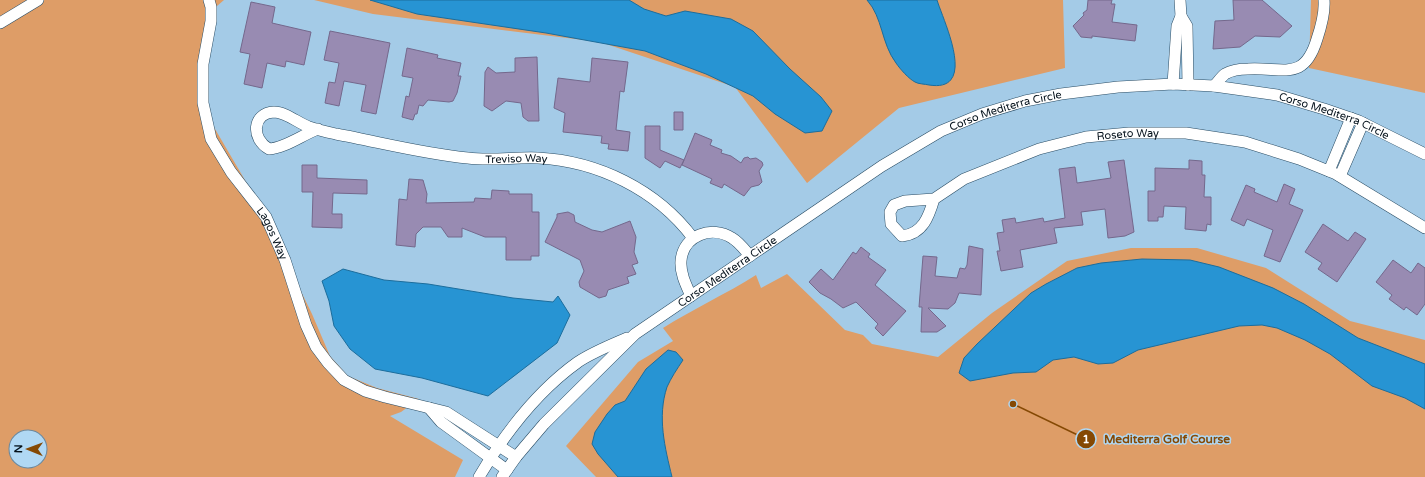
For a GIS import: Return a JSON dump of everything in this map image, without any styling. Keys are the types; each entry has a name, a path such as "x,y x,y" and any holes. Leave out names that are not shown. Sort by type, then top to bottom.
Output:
{"street":[{"path":"0,23 38,0"},
{"name":"Lagos Way","path":"209,0 212,21 203,64 203,103 211,139 231,172 266,217 285,260 306,325 316,347 328,363 344,380 366,391 385,397 446,412 516,457"},
{"path":"1173,84 1177,26 1181,16 1180,0"},
{"path":"1214,86 1224,75 1236,70 1290,70 1298,68 1306,63 1312,54 1320,32 1324,0"},
{"path":"1181,16 1187,26 1188,85"},
{"name":"Corso Mediterra Circle","path":"479,477 498,446 517,421 552,383 579,362 598,350 635,334 882,166 941,131 982,114 1025,101 1061,94 1118,87 1173,84 1214,86 1277,95 1351,118 1425,154"},
{"name":"Treviso Way","path":"318,129 303,134 284,146 269,149 262,145 257,139 256,131 258,121 265,114 276,112 308,127 468,158 538,158 563,161 597,169 631,185 664,207 684,226 693,238"},
{"path":"1329,171 1351,118"},
{"path":"1340,176 1363,123"},
{"name":"Roseto Way","path":"934,199 964,180 1039,149 1086,137 1129,134 1186,133 1245,142 1299,159 1340,176 1425,228"},
{"path":"691,296 682,271 681,260 684,249 693,238 705,232 715,231 733,238 750,256"},
{"name":"Corso Mediterra Circle","path":"505,473 516,457 562,405 589,381 635,334"},
{"path":"429,408 441,422 491,458 505,473"}],"shaded area":[{"path":"0,0 224,0 210,12 204,64 208,117 256,199 312,314 330,356 348,376 377,388 419,399 401,412 390,416 463,460 455,477 0,477"},
{"path":"314,0 1063,0 1065,68 899,108 807,183 735,87 600,42 373,14"},
{"path":"1311,0 1425,0 1425,93 1309,68"},
{"path":"1131,248 1197,248 1266,268 1350,321 1425,340 1425,477 596,477 566,446 638,362 673,341 663,328 756,275 761,288 787,274 845,330 863,335 872,344 938,357 992,313 1067,261"}],"water":[{"path":"370,0 629,0 644,9 666,16 685,11 731,19 753,31 790,69 821,97 832,111 822,131 805,133 775,114 753,96 706,74 645,51 546,33 417,14"},
{"path":"867,0 937,0 954,53 955,67 952,78 944,84 929,85 916,83 907,76 891,55 876,15"},
{"path":"1142,259 1190,260 1219,267 1273,288 1304,304 1358,338 1425,364 1425,409 1405,398 1372,386 1330,354 1305,340 1277,328 1262,325 1239,326 1138,350 1113,363 1098,364 1074,357 1053,360 1036,372 1013,373 970,381 959,373 964,358 1031,293 1077,268 1101,263"},
{"path":"343,269 384,280 428,284 513,298 553,302 558,296 570,315 557,343 488,396 422,378 375,369 350,349 334,326 329,301 322,281"},
{"path":"668,350 676,352 683,360 667,387 664,398 662,421 663,432 672,477 618,477 598,454 592,444 595,432 615,405 625,401 646,369"}],"building":[{"path":"1088,0 1112,0 1111,4 1115,4 1112,22 1137,25 1135,41 1092,36 1092,38 1081,37 1073,26 1087,10"},
{"path":"1233,0 1262,0 1292,26 1280,37 1255,36 1240,47 1213,49 1215,21 1234,20"},
{"path":"251,2 275,7 272,23 311,32 304,65 286,61 285,67 267,63 262,88 244,84 250,54 240,52"},
{"path":"330,31 390,43 376,114 361,111 366,85 344,81 339,106 325,103 329,82 335,83 339,63 324,60"},
{"path":"407,48 438,55 437,58 461,63 458,76 461,76 457,93 453,101 428,100 423,106 419,105 417,114 415,114 413,120 402,117 406,96 409,97 413,78 402,76"},
{"path":"537,57 539,121 528,121 523,117 521,103 506,101 492,111 484,106 485,72 488,67 496,73 515,72 515,58"},
{"path":"592,58 628,62 624,92 620,91 616,130 630,132 628,151 608,149 609,144 601,143 602,136 563,132 565,113 554,108 558,78 590,82"},
{"path":"674,112 683,112 683,130 674,130"},
{"path":"645,126 660,126 660,150 684,160 680,168 665,161 660,168 645,158"},
{"path":"695,133 712,140 710,145 722,150 721,153 731,156 741,163 744,158 748,157 750,159 756,158 762,162 763,165 759,171 762,182 759,185 751,187 744,196 724,184 722,188 710,183 712,179 682,165"},
{"path":"1124,160 1134,232 1125,236 1108,238 1105,209 1081,212 1083,225 1054,228 1057,243 1020,250 1023,267 1001,271 997,251 1000,251 997,233 1004,232 1002,220 1015,218 1016,223 1043,218 1044,222 1065,218 1059,169 1075,167 1077,183 1111,178 1108,162"},
{"path":"1189,160 1202,161 1202,175 1205,175 1204,197 1211,197 1211,225 1207,224 1206,231 1185,229 1186,207 1164,206 1163,217 1158,217 1158,221 1148,221 1148,191 1155,191 1155,168 1189,169"},
{"path":"302,165 317,165 317,178 367,180 367,194 333,193 332,214 342,214 342,228 312,227 313,192 302,192"},
{"path":"409,179 423,180 427,194 426,203 474,202 475,198 491,199 492,190 509,191 509,194 532,194 532,212 539,212 539,256 531,256 531,260 506,260 506,237 485,237 462,228 462,237 448,237 441,227 423,227 416,234 415,247 396,245 399,199 407,200"},
{"path":"1284,184 1295,189 1289,204 1303,210 1280,262 1264,256 1273,230 1247,219 1244,226 1231,220 1246,185 1255,189 1254,192 1277,202"},
{"path":"568,212 574,215 575,222 592,230 602,232 630,221 636,237 634,252 638,263 632,265 636,274 627,277 629,283 608,290 606,296 599,298 580,287 579,282 584,271 580,260 545,242 557,214"},
{"path":"1323,224 1348,241 1355,232 1366,239 1337,282 1318,269 1322,263 1305,252"},
{"path":"969,246 983,249 981,295 959,293 955,303 948,309 928,308 946,326 937,332 921,332 922,307 919,307 923,256 937,257 935,276 957,278 960,268 965,269 967,265"},
{"path":"861,247 870,254 868,257 886,270 875,285 906,311 883,336 875,328 878,324 856,302 843,308 820,293 809,282 821,269 833,280 853,252 856,254"},
{"path":"1393,260 1411,273 1418,263 1425,268 1425,304 1417,315 1406,307 1404,310 1389,299 1392,295 1376,282"}],"place":[{"name":"Mediterra Golf Course","path":"1013,404"}]}
